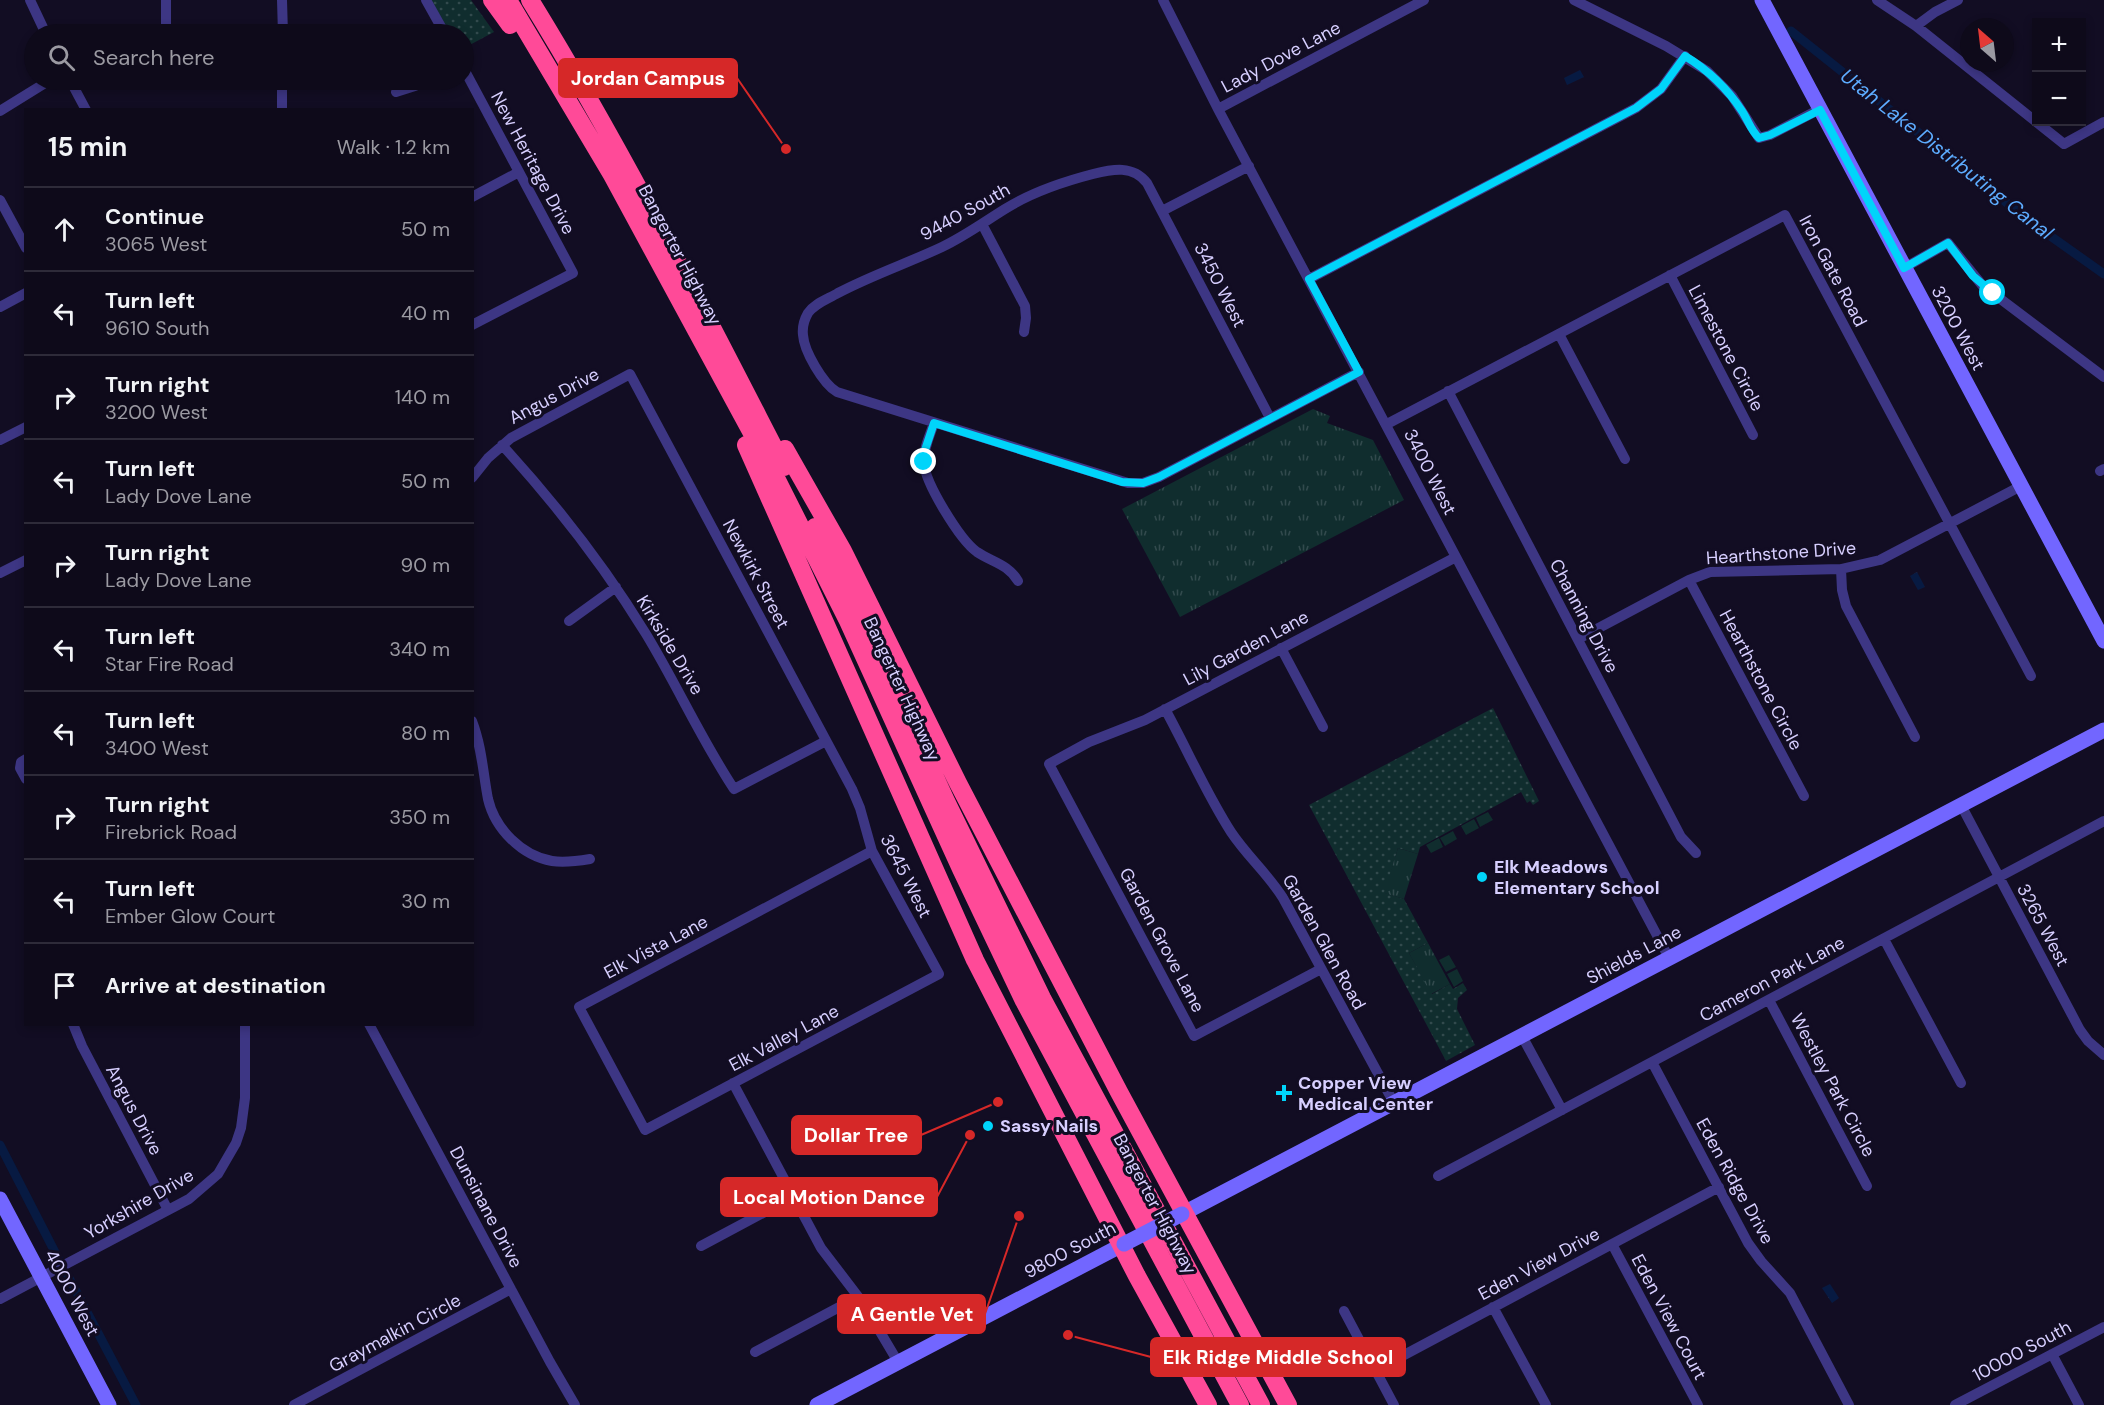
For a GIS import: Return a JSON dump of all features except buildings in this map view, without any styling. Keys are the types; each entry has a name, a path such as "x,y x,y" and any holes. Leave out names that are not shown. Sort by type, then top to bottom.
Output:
{"highway":[{"path":"492,0 604,144"},
{"name":"Bangerter Highway","path":"508,0 604,144"},
{"name":"Bangerter Highway","path":"530,0 604,144 857,608 946,801 1042,998 1182,1261 1262,1405"},
{"path":"541,0 604,144"},
{"path":"708,335 843,551 958,783 1119,1092 1288,1405"},
{"path":"708,335 962,930 1017,1044 1208,1405"},
{"name":"Bangerter Highway","path":"708,335 773,472 828,580 1024,1001 1240,1405"}],"main road":[{"name":"3200 West","path":"1762,0 2104,642"},
{"name":"Shields Lane","path":"1183,1213 2104,730"},
{"name":"4000 West","path":"0,1199 110,1405"},
{"name":"9800 South","path":"817,1405 1183,1213"}],"street":[{"path":"30,0 41,24"},
{"path":"166,0 166,24"},
{"path":"282,0 283,24"},
{"path":"426,0 439,24"},
{"name":"3400 West","path":"1163,0 1218,109 1387,423 1669,958"},
{"name":"Lady Dove Lane","path":"1218,109 1424,0"},
{"path":"1574,0 1685,56 1707,71 1737,104 1759,138 1770,135 1820,110"},
{"path":"1877,0 1916,26 2064,144 2104,122"},
{"path":"1916,26 1935,12 1958,0"},
{"path":"1309,279 1636,108 1661,89 1685,56"},
{"name":"New Heritage Drive","path":"474,88 573,273 474,324"},
{"path":"0,111 34,90"},
{"path":"75,90 85,108"},
{"path":"282,90 282,108"},
{"path":"396,92 402,90"},
{"path":"1162,211 1249,166"},
{"name":"9440 South","path":"934,423 833,390 823,380 805,345 802,333 806,316 820,303 874,275 938,249 1020,200 1056,184 1118,169 1134,172"},
{"path":"474,196 519,172"},
{"name":"3450 West","path":"1134,172 1147,183 1270,418"},
{"path":"0,200 24,244"},
{"name":"Iron Gate Road","path":"1387,423 1785,215 2031,676"},
{"path":"982,224 1025,306 1024,332"},
{"path":"1904,268 1948,243 1982,285 2104,377"},
{"name":"Limestone Circle","path":"1670,275 1753,435"},
{"path":"0,308 24,294"},
{"path":"1559,333 1625,459"},
{"path":"1018,581 1006,567 984,556 965,541 955,529 927,476 923,461 934,423 1122,482 1135,484 1159,477 1359,372"},
{"name":"Angus Drive","path":"474,476 502,445 522,431 630,374"},
{"name":"Newkirk Street","path":"630,374 852,789"},
{"name":"Channing Drive","path":"1448,391 1681,837 1696,853"},
{"path":"0,440 24,428"},
{"name":"Kirkside Drive","path":"502,445 564,519 616,587 667,669 734,789 826,741"},
{"name":"Hearthstone Drive","path":"1578,639 1689,580 1710,572 1841,569 1891,555 2021,486"},
{"name":"Lily Garden Lane","path":"1049,764 1089,742 1126,728 1165,709 1456,556"},
{"path":"0,573 24,561"},
{"path":"1841,569 1842,590 1846,606 1915,737"},
{"name":"Hearthstone Circle","path":"1689,580 1804,796"},
{"path":"570,621 616,587"},
{"path":"1281,648 1323,727"},
{"name":"Garden Glen Road","path":"1165,709 1226,823 1245,851 1276,886 1394,1103"},
{"path":"474,727 482,751 489,801 494,815 511,839 523,849 552,861 571,862 590,859"},
{"path":"24,760 21,762 20,768 24,775"},
{"name":"Garden Grove Lane","path":"1049,764 1194,1036 1321,969"},
{"name":"3645 West","path":"852,789 872,851 939,974"},
{"name":"3265 West","path":"1961,805 2080,1030 2104,1056"},
{"name":"Cameron Park Lane","path":"1438,1176 2104,821"},
{"name":"Elk Vista Lane","path":"645,1130 579,1007 872,851"},
{"path":"1884,939 1961,1083"},
{"name":"Elk Valley Lane","path":"645,1130 939,974"},
{"name":"Westley Park Circle","path":"1768,1000 1868,1186"},
{"name":"Angus Drive","path":"74,1026 82,1046 168,1210"},
{"name":"Yorkshire Drive","path":"0,1299 189,1199 218,1174 236,1143 244,1113 245,1026"},
{"name":"Dunsinane Drive","path":"370,1026 575,1405"},
{"path":"1522,1036 1562,1110"},
{"name":"Eden Ridge Drive","path":"1652,1062 1755,1253 1790,1293 1849,1405"},
{"path":"733,1083 829,1261 869,1311 898,1362"},
{"name":"Eden View Drive","path":"1376,1370 1719,1187"},
{"path":"701,1246 793,1197"},
{"name":"Eden View Court","path":"1612,1244 1698,1405"},
{"name":"Graymalkin Circle","path":"294,1405 511,1289"},
{"path":"755,1352 845,1304 857,1295"},
{"path":"1494,1307 1546,1405"},
{"path":"1344,1311 1394,1405"},
{"name":"10000 South","path":"1955,1405 2104,1327"},
{"path":"2052,1354 2079,1405"}],"green space":[{"path":"431,0 471,0 494,32 474,43 474,24 444,24"},
{"path":"1313,409 1330,416 1327,423 1373,440 1404,500 1180,617 1122,509"},
{"path":"1493,708 1539,801 1533,805 1530,801 1527,803 1521,792 1420,847 1418,854 1398,848 1385,893 1404,899 1428,943 1409,953 1432,994 1450,984 1453,989 1463,983 1467,990 1458,998 1457,1009 1475,1045 1446,1061 1309,805"},
{"path":"1488,812 1493,820 1480,827 1476,818"},
{"path":"1474,819 1479,828 1466,835 1461,826"},
{"path":"1453,831 1457,839 1445,846 1440,838"},
{"path":"1439,838 1443,847 1431,853 1426,845"},
{"path":"1398,848 1418,854 1404,899 1384,893"},
{"path":"1428,943 1450,984 1431,994 1409,953"},
{"path":"1449,955 1456,967 1446,972 1439,960"},
{"path":"1457,969 1463,981 1454,987 1447,974"}],"water":[{"path":"1580,70 1584,77 1567,85 1564,78"},
{"path":"1917,572 1925,587 1918,590 1910,576"},
{"path":"1830,1284 1839,1298 1832,1303 1822,1288"}],"waterway":[{"name":"Utah Lake Distributing Canal","path":"1791,31 2032,223 2104,274"},
{"path":"0,1145 58,1258"},
{"path":"68,1276 136,1405"}],"place":[{"name":"Jordan Campus","path":"786,149"},
{"name":"Elk Meadows Elementary School","path":"1482,877"},
{"name":"Copper View Medical Center","path":"1284,1093"},
{"name":"Dollar Tree","path":"998,1102"},
{"name":"Sassy Nails","path":"988,1126"},
{"name":"Local Motion Dance","path":"970,1135"},
{"name":"A Gentle Vet","path":"1019,1216"},
{"name":"Elk Ridge Middle School","path":"1068,1335"}],"route":[{"path":"924,462 925,450 934,423 1122,482 1143,483 1159,477 1359,372 1309,279 1645,103 1668,81 1685,56 1707,71 1732,96 1753,132 1759,138 1770,135 1820,110 1904,268 1948,243 1973,276 1993,293"}]}
